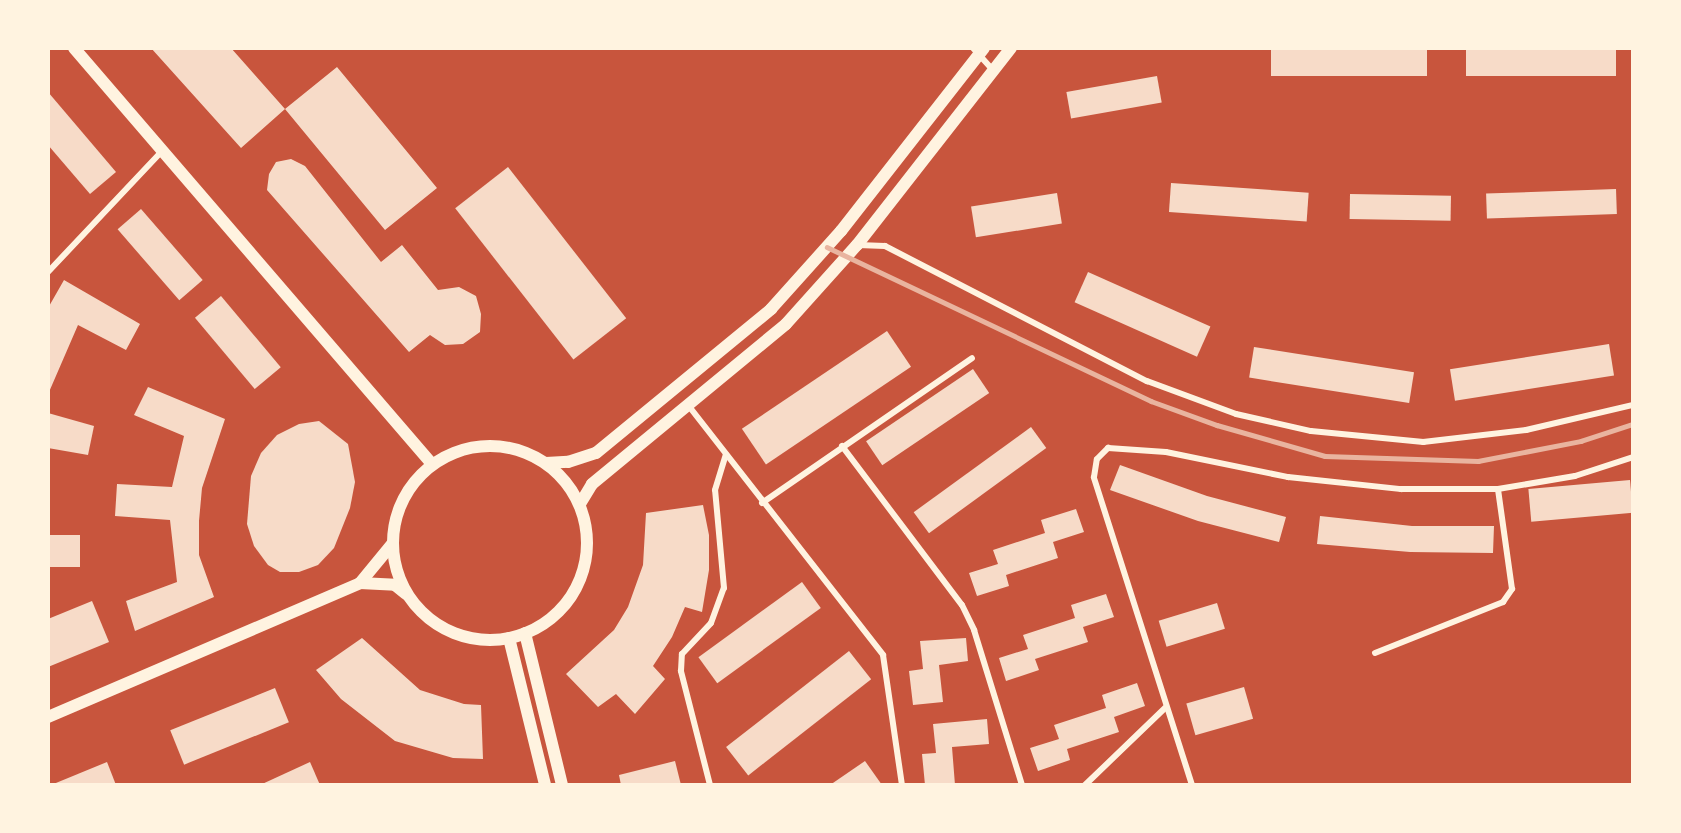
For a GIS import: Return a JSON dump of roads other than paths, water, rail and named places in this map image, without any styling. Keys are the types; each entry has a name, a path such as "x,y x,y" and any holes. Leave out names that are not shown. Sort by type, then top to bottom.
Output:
{"main road":[{"path":"74,48 432,464"},
{"path":"580,504 592,484 786,324 857,244 1011,48"},
{"path":"546,463 568,462 596,453 771,309 841,231 979,50"},
{"path":"48,717 360,583 395,585 408,595 431,621 456,634 484,640 509,638 525,633 544,624 569,601 584,571 588,537 580,504 566,481 546,463 519,450 489,445 459,450 432,464 414,481 401,502 393,543 398,576 408,595"},
{"path":"360,583 393,543"},
{"path":"525,633 562,785"},
{"path":"509,638 545,785"}],"street":[{"path":"979,50 993,70"},
{"path":"48,272 163,150"},
{"path":"857,244 885,246 1147,381 1236,414 1311,431 1424,442 1526,430 1633,405"},
{"path":"762,503 972,358"},
{"path":"688,404 762,503 883,655 902,785"},
{"path":"842,446 962,605 974,630 1022,785"},
{"path":"1192,785 1165,708 1094,477 1097,459 1108,448 1166,452 1288,477 1401,489 1498,489 1575,476 1633,457"},
{"path":"710,785 681,671 682,654 711,623 724,588 715,490 726,455"},
{"path":"1375,653 1503,602 1512,589 1498,489"},
{"path":"1085,785 1165,708"}],"railway":[{"path":"827,247 1151,401 1217,425 1325,456 1478,461 1581,441 1633,424"}]}
